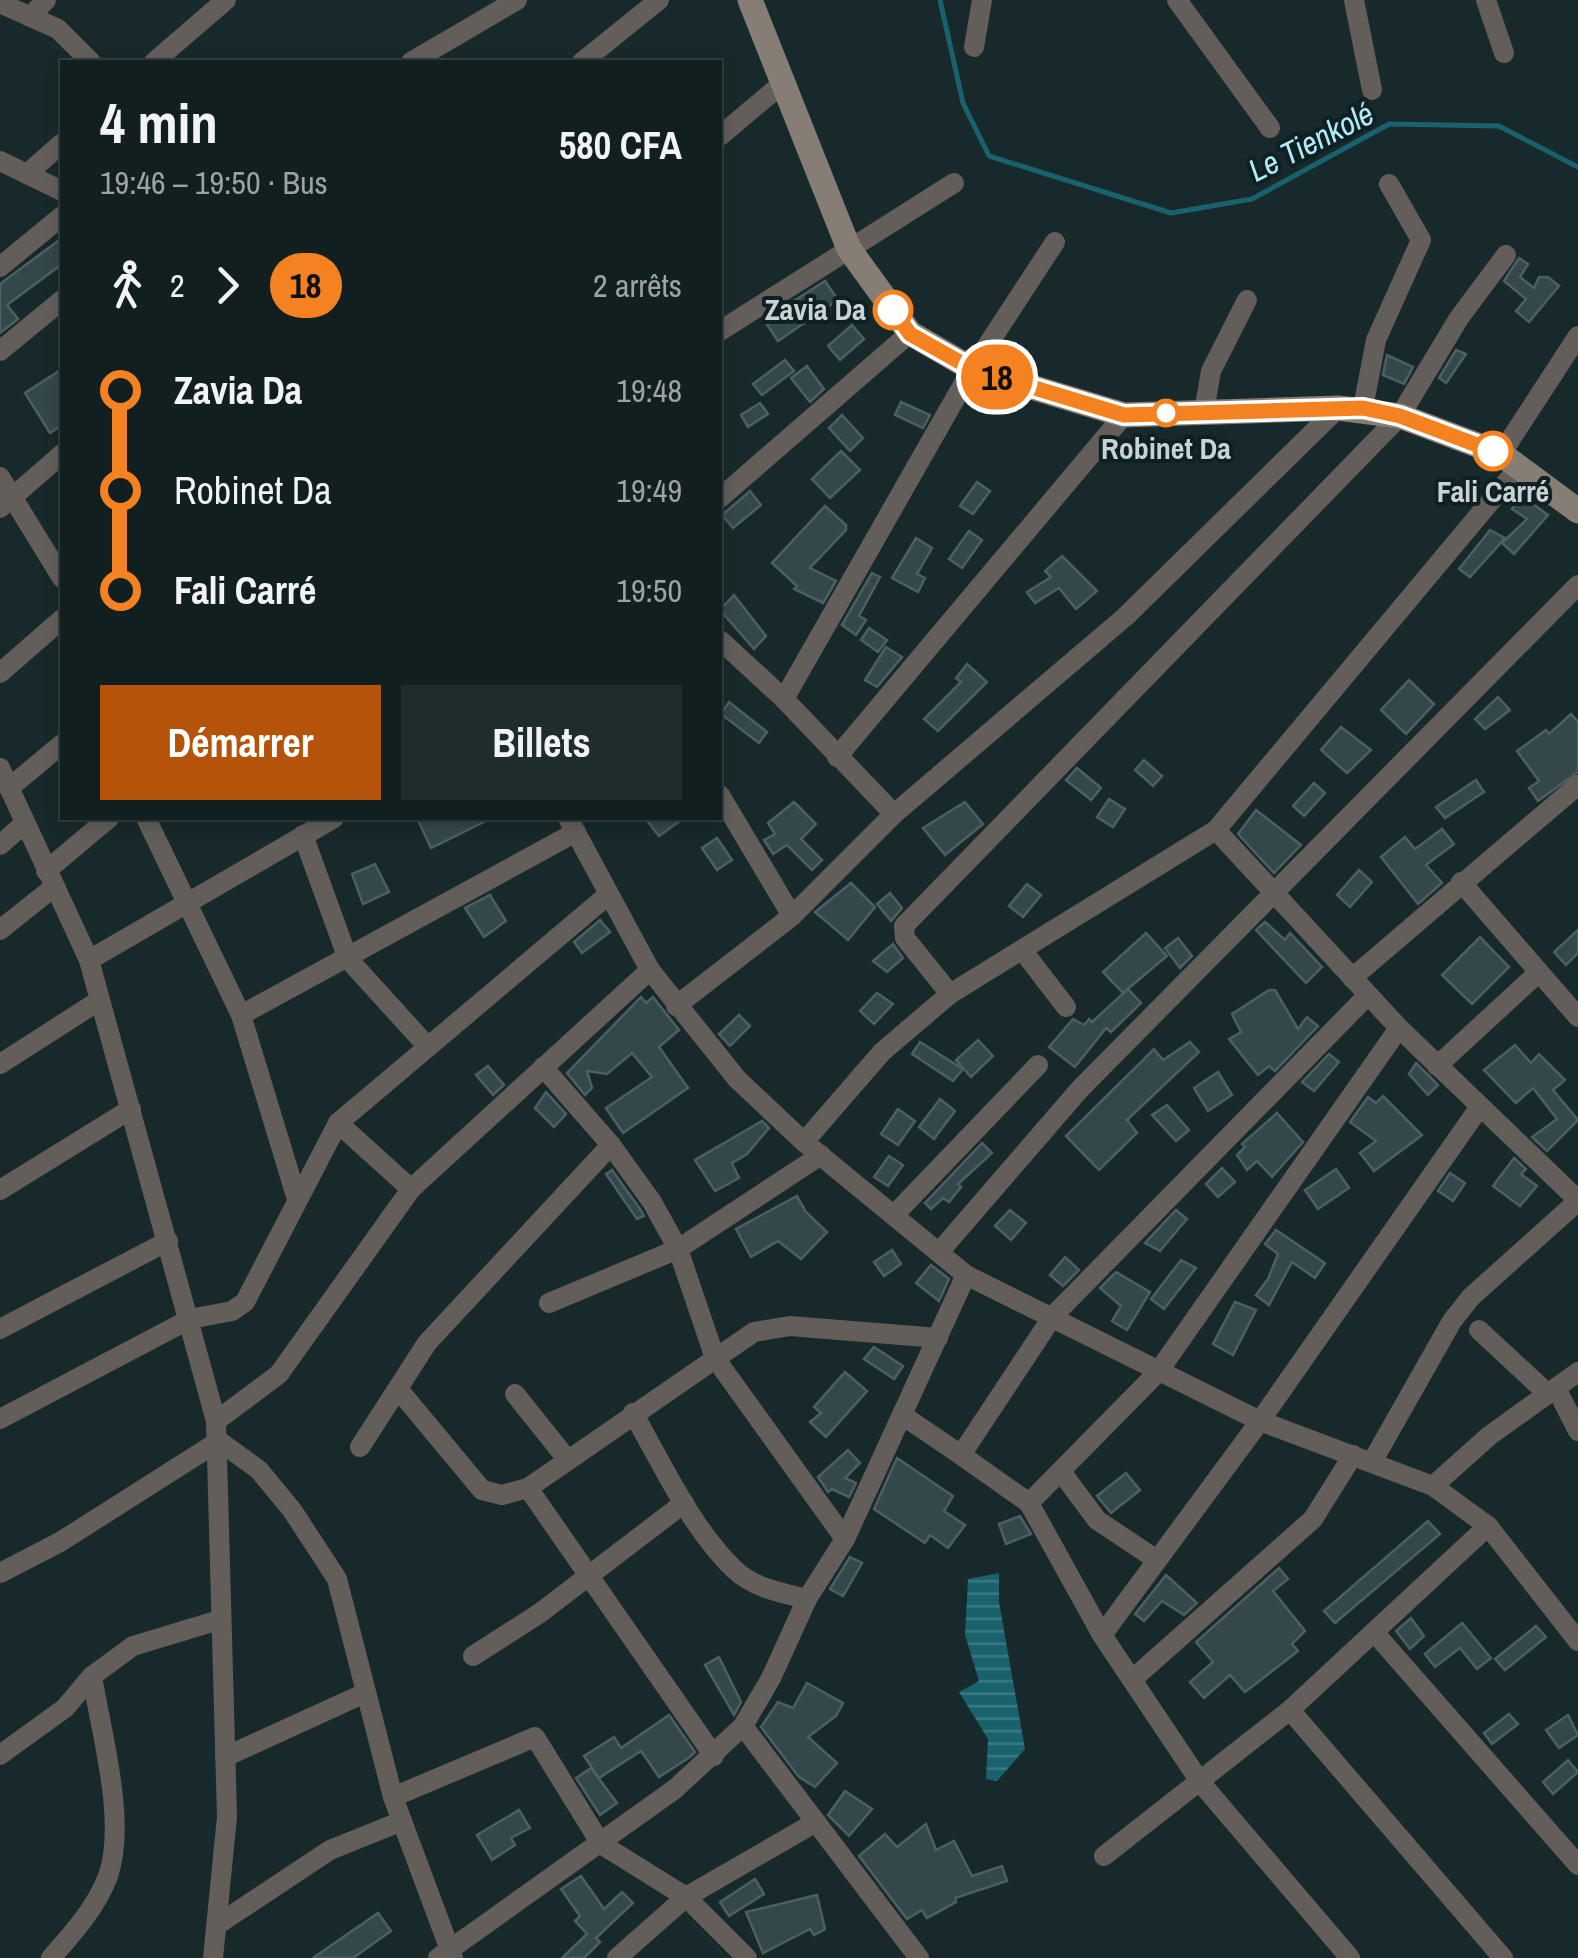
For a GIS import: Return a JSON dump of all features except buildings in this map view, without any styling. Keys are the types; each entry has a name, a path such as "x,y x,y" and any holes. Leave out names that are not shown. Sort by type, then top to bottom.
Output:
{"main road":[{"path":"750,0 849,249 910,334 972,369 1124,415 1350,408 1400,416 1510,460 1578,511"}],"street":[{"path":"30,16 46,0"},
{"path":"156,60 226,0"},
{"path":"415,60 517,0"},
{"path":"584,60 659,0"},
{"path":"974,46 982,0"},
{"path":"1177,0 1270,128"},
{"path":"1354,0 1372,90"},
{"path":"1486,0 1504,53"},
{"path":"0,4 58,29 90,60"},
{"path":"722,134 783,83"},
{"path":"26,174 60,145"},
{"path":"0,162 60,190"},
{"path":"722,330 954,183"},
{"path":"676,1006 792,916 894,814 1125,618 1350,408 1421,240 1389,184"},
{"path":"0,267 60,218"},
{"path":"784,699 972,369 1055,242"},
{"path":"950,994 905,938 904,926 1400,416 1459,318 1506,255"},
{"path":"1204,412 1211,371 1247,300"},
{"path":"0,351 60,302"},
{"path":"722,496 910,334"},
{"path":"549,1303 678,1249 813,1149 882,1052 950,994 1216,830 1510,460 1578,336"},
{"path":"837,757 1124,415"},
{"path":"6,503 60,456"},
{"path":"0,477 6,503 60,575"},
{"path":"940,1252 1080,1088 1578,585"},
{"path":"0,673 60,621"},
{"path":"722,642 784,699 894,814"},
{"path":"9,788 60,746"},
{"path":"0,768 89,960 218,1431 219,1620 227,1817 213,1958"},
{"path":"1352,978 1578,786"},
{"path":"722,798 792,916"},
{"path":"0,930 107,820"},
{"path":"147,820 241,1015 297,1199"},
{"path":"89,960 330,820"},
{"path":"0,844 25,823"},
{"path":"241,1015 348,959 572,825 650,970 737,1078 813,1149 966,1276 1260,1421 1432,1486 1488,1526 1578,1641"},
{"path":"1134,1678 1313,1519 1362,1459 1471,1297 1578,1200 1399,1028 1216,830"},
{"path":"303,835 348,959 428,1046"},
{"path":"1461,882 1578,1017"},
{"path":"0,1420 190,1319 232,1311 245,1302 338,1123 608,895"},
{"path":"1023,950 1066,1007"},
{"path":"0,1573 60,1542 218,1431 279,1374 411,1189 650,970"},
{"path":"1437,1066 1539,972"},
{"path":"960,1455 1052,1316 1368,995"},
{"path":"0,1064 100,1000"},
{"path":"1029,1504 1158,1372 1399,1028"},
{"path":"895,1214 1038,1065"},
{"path":"543,1067 612,1146 652,1202 678,1249 715,1358 845,1539"},
{"path":"1102,1635 1260,1421 1479,1108"},
{"path":"0,1190 131,1109"},
{"path":"338,1123 411,1189"},
{"path":"360,1447 427,1343 612,1146"},
{"path":"0,1329 168,1241"},
{"path":"218,1431 259,1470 292,1510 337,1579 393,1797 447,1956 601,1844 714,1756 743,1726 772,1678 806,1599 845,1539 966,1276"},
{"path":"398,1389 482,1490 502,1495 528,1488 632,1412 754,1332 790,1326 938,1338"},
{"path":"1479,1330 1552,1391 1578,1431"},
{"path":"1432,1486 1489,1436 1578,1372"},
{"path":"515,1394 567,1459"},
{"path":"632,1412 684,1503 735,1571 768,1590 806,1599"},
{"path":"902,1416 1029,1504 1102,1635 1201,1783 1350,1958"},
{"path":"1062,1474 1097,1520 1158,1560"},
{"path":"528,1488 714,1756"},
{"path":"474,1656 684,1503"},
{"path":"1104,1856 1290,1710 1488,1526"},
{"path":"0,1755 65,1708 92,1676 133,1646 219,1620"},
{"path":"1374,1632 1578,1865"},
{"path":"51,1958 84,1921 108,1876 112,1857 113,1806 92,1676"},
{"path":"225,1757 365,1693"},
{"path":"1290,1710 1502,1958"},
{"path":"743,1726 919,1958"},
{"path":"393,1797 536,1737 601,1844 686,1897 747,1958"},
{"path":"217,1925 330,1850 402,1821"},
{"path":"617,1958 686,1897 816,1822"}],"water":[{"path":"999,1573 999,1602 1025,1749 997,1781 986,1779 988,1739 959,1692 979,1681 965,1635 968,1579"}],"waterway":[{"name":"Le Tienkolé","path":"940,0 963,103 989,156 1171,213 1252,199 1389,124 1499,126 1578,167"}],"bus line":[{"name":"18","path":"893,310 910,334 972,369 1124,415 1363,408 1400,416 1493,451"}],"place":[{"name":"Zavia Da","path":"893,310"},
{"name":"Robinet Da","path":"1166,413"},
{"name":"Fali Carré","path":"1493,451"}]}
